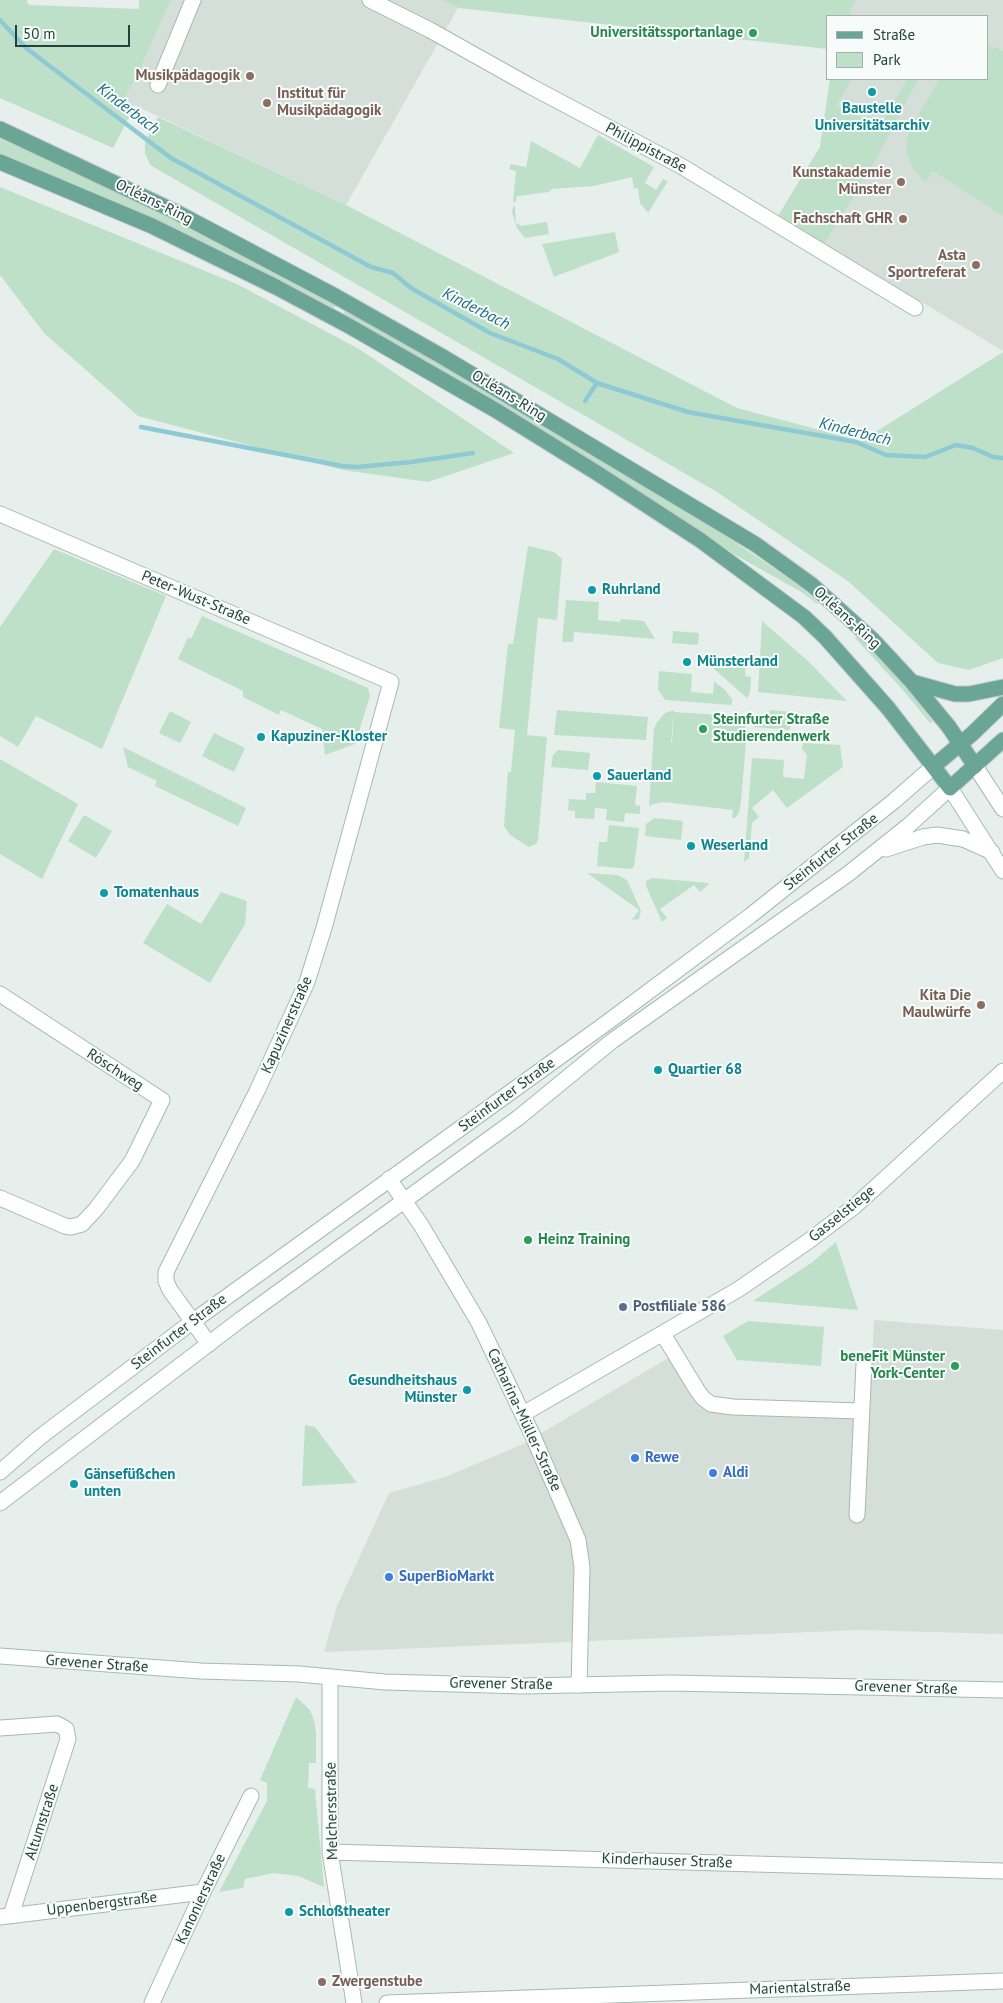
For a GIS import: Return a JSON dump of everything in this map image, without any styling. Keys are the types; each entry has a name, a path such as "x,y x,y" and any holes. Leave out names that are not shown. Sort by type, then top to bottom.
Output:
{"main road":[{"name":"Orléans-Ring","path":"0,130 184,216 343,300 486,382 756,544 812,585 873,640 912,682 949,727 975,766"},
{"name":"Orléans-Ring","path":"0,162 152,226 276,286 389,348 497,411 700,540 810,622 888,708 950,788"},
{"path":"912,682 955,694 968,694 1003,687"},
{"name":"Steinfurter Straße","path":"934,766 1003,704"},
{"name":"Steinfurter Straße","path":"950,788 1003,740"}],"street":[{"path":"158,85 193,0"},
{"name":"Philippistraße","path":"370,0 430,30 530,86 681,166 915,308"},
{"name":"Peter-Wust-Straße","path":"0,514 391,682"},
{"name":"Kapuzinerstraße","path":"209,1344 170,1290 166,1281 166,1272 257,1091 307,982 324,928 391,682"},
{"name":"Steinfurter Straße","path":"0,1472 40,1437 192,1322 750,916 894,801 934,766"},
{"path":"975,766 1003,809"},
{"path":"950,788 1003,871"},
{"name":"Steinfurter Straße","path":"0,1502 209,1344 518,1118 649,1014 800,909 875,853 950,788"},
{"path":"875,853 919,838 937,835 958,838 992,852"},
{"name":"Röschweg","path":"0,994 162,1100 132,1161 92,1214 82,1224 76,1227 65,1226 0,1198"},
{"name":"Gasselstiege","path":"523,1414 739,1289 834,1223 1003,1071"},
{"name":"Catharina-Müller-Straße","path":"389,1179 404,1200 479,1323 523,1414 578,1540 582,1567 579,1685"},
{"path":"663,1334 696,1390 712,1404 732,1407 861,1411"},
{"path":"857,1516 864,1363"},
{"name":"Grevener Straße","path":"0,1656 201,1671 298,1674 385,1682 524,1686 679,1684 1003,1690"},
{"name":"Melchersstraße","path":"330,1678 330,1852 354,2003"},
{"name":"Altumstraße","path":"0,1728 57,1724 66,1729 68,1739 5,1916"},
{"name":"Kanonierstraße","path":"152,2003 250,1796"},
{"name":"Kinderhauser Straße","path":"330,1852 1003,1871"},
{"name":"Uppenbergstraße","path":"5,1916 203,1892"},
{"name":"Marientalstraße","path":"387,2003 1003,1980"}],"shaded area":[{"name":"Institut für Musikpädagogik","path":"171,0 441,0 458,8 346,205 124,100 138,74"},
{"name":"Kunstakademie Münster","path":"841,0 1003,0 1003,351 778,216 820,147 830,80 988,80 988,15 839,15"},
{"path":"874,1320 1003,1330 1003,1634 860,1630 324,1652 337,1606 389,1493 445,1477 521,1445 670,1357 693,1396 869,1417"}],"green space":[{"path":"0,0 27,0 27,3 30,5 139,9 139,0 171,0 138,74 124,100 135,106 113,148 0,98"},
{"name":"Universitätssportanlage","path":"441,0 856,0 849,12 852,15 826,15 826,49 458,8"},
{"path":"988,44 1003,51 1003,216 933,171 925,182 912,167 906,150 908,134 938,80 988,80"},
{"path":"830,80 851,80 837,105 879,128 906,80 917,80 877,158 824,244 778,216 820,147"},
{"path":"158,117 346,205 737,408 861,441 1003,352 1003,658 969,670 938,663 849,582 717,492 150,165 145,153 145,142"},
{"path":"598,135 654,167 645,183 656,190 663,179 668,181 648,213 640,203 638,188 634,189 632,177 594,186 552,189 549,192 516,197 516,202 513,202 516,171 509,169 511,164 526,167 531,141 580,168"},
{"path":"0,139 161,213 336,306 334,308 160,221 0,155"},
{"path":"0,187 237,284 359,349 514,453 428,482 343,470 138,416 44,333 0,275"},
{"path":"515,206 516,224 519,223 520,226 547,222 549,234 525,238 517,228 512,212"},
{"path":"615,232 619,252 554,277 542,244"},
{"path":"345,310 453,371 726,536 801,587 818,603 732,553 546,433 344,314"},
{"path":"528,546 554,552 562,559 557,620 538,618 527,735 547,737 538,840 536,844 529,847 510,835 504,826 508,772 511,772 515,730 499,728 508,644 513,644"},
{"path":"54,549 166,596 102,749 36,716 18,747 0,736 0,627"},
{"path":"566,600 599,602 598,620 620,622 621,619 644,621 655,639 574,632 573,642 562,642"},
{"path":"202,616 368,688 370,696 355,744 325,755 322,729 281,710 279,715 243,697 243,691 178,659 188,637 191,639"},
{"path":"762,621 808,661 847,701 758,692"},
{"path":"673,631 699,633 698,645 672,643"},
{"path":"857,635 907,688 933,722 930,723 855,638"},
{"path":"711,657 746,660 745,676 751,677 750,693 747,698 715,670 710,664"},
{"path":"659,671 692,674 691,692 713,694 714,681 732,699 732,705 665,700 658,690"},
{"path":"557,710 648,717 646,740 554,735"},
{"path":"674,710 671,742 674,712 736,716 742,721 747,730 741,802 739,813 735,818 732,818 733,810 663,802 649,806 654,729 665,713"},
{"path":"771,710 792,712 790,730 754,727 754,724"},
{"path":"170,711 191,722 180,743 159,733"},
{"path":"214,733 245,748 234,772 202,756"},
{"path":"803,743 840,745 843,767 787,808 773,790 752,808 759,817 752,823 749,858 744,862 752,758 784,760 783,777 804,779 807,755 802,749"},
{"path":"123,747 246,808 238,826 155,786 157,781 128,767"},
{"path":"558,750 590,753 588,770 551,767 553,755"},
{"path":"0,759 78,804 42,879 0,854"},
{"path":"596,782 637,786 635,805 640,806 640,814 625,813 624,822 606,820 607,809 595,808 594,819 575,818 575,811 568,810 569,799 586,800 586,793 595,793"},
{"path":"84,815 112,831 96,858 68,841"},
{"path":"654,818 683,821 681,840 645,836 646,824"},
{"path":"609,825 639,828 634,867 630,869 597,866 599,842 607,842"},
{"path":"587,873 617,875 627,880 641,911 639,919 632,920 639,910"},
{"path":"652,878 709,884 700,892 694,885 660,909 667,918 662,922 646,886 646,881"},
{"path":"221,892 247,901 245,924 210,983 143,943 167,904 201,924"},
{"path":"836,1242 858,1310 753,1301 811,1263"},
{"path":"748,1321 824,1327 821,1366 737,1360 723,1336"},
{"path":"305,1425 315,1427 357,1483 302,1486"},
{"path":"296,1697 310,1710 316,1732 316,1763 309,1763 308,1788 315,1789 324,1887 298,1876 273,1873 245,1879 243,1888 219,1892 267,1801 267,1783 260,1780"}],"waterway":[{"name":"Kinderbach","path":"0,20 26,48 171,158 371,267 393,273 411,288 490,333 558,359 597,383 688,412 856,442 886,455 925,457 956,445 973,448 993,457 1003,458"},
{"path":"585,401 597,383"},
{"path":"141,427 342,466 357,467 411,462 473,453"}],"place":[{"name":"Universitätssportanlage","path":"753,33"},
{"name":"Musikpädagogik","path":"250,76"},
{"name":"Baustelle Universitätsarchiv","path":"872,92"},
{"name":"Institut für Musikpädagogik","path":"267,103"},
{"name":"Kunstakademie Münster","path":"901,182"},
{"name":"Fachschaft GHR","path":"903,219"},
{"name":"Asta Sportreferat","path":"976,265"},
{"name":"Ruhrland","path":"592,590"},
{"name":"Münsterland","path":"687,662"},
{"name":"Steinfurter Straße Studierendenwerk","path":"703,729"},
{"name":"Kapuziner-Kloster","path":"261,737"},
{"name":"Sauerland","path":"597,776"},
{"name":"Weserland","path":"691,846"},
{"name":"Tomatenhaus","path":"104,893"},
{"name":"Kita Die Maulwürfe","path":"981,1005"},
{"name":"Quartier 68","path":"658,1070"},
{"name":"Heinz Training","path":"528,1240"},
{"name":"Postfiliale 586","path":"623,1307"},
{"name":"beneFit Münster York-Center","path":"955,1366"},
{"name":"Gesundheitshaus Münster","path":"467,1390"},
{"name":"Rewe","path":"635,1458"},
{"name":"Aldi","path":"713,1473"},
{"name":"Gänsefüßchen unten","path":"74,1484"},
{"name":"SuperBioMarkt","path":"389,1577"},
{"name":"Schloßtheater","path":"289,1912"},
{"name":"Zwergenstube","path":"322,1982"}]}
